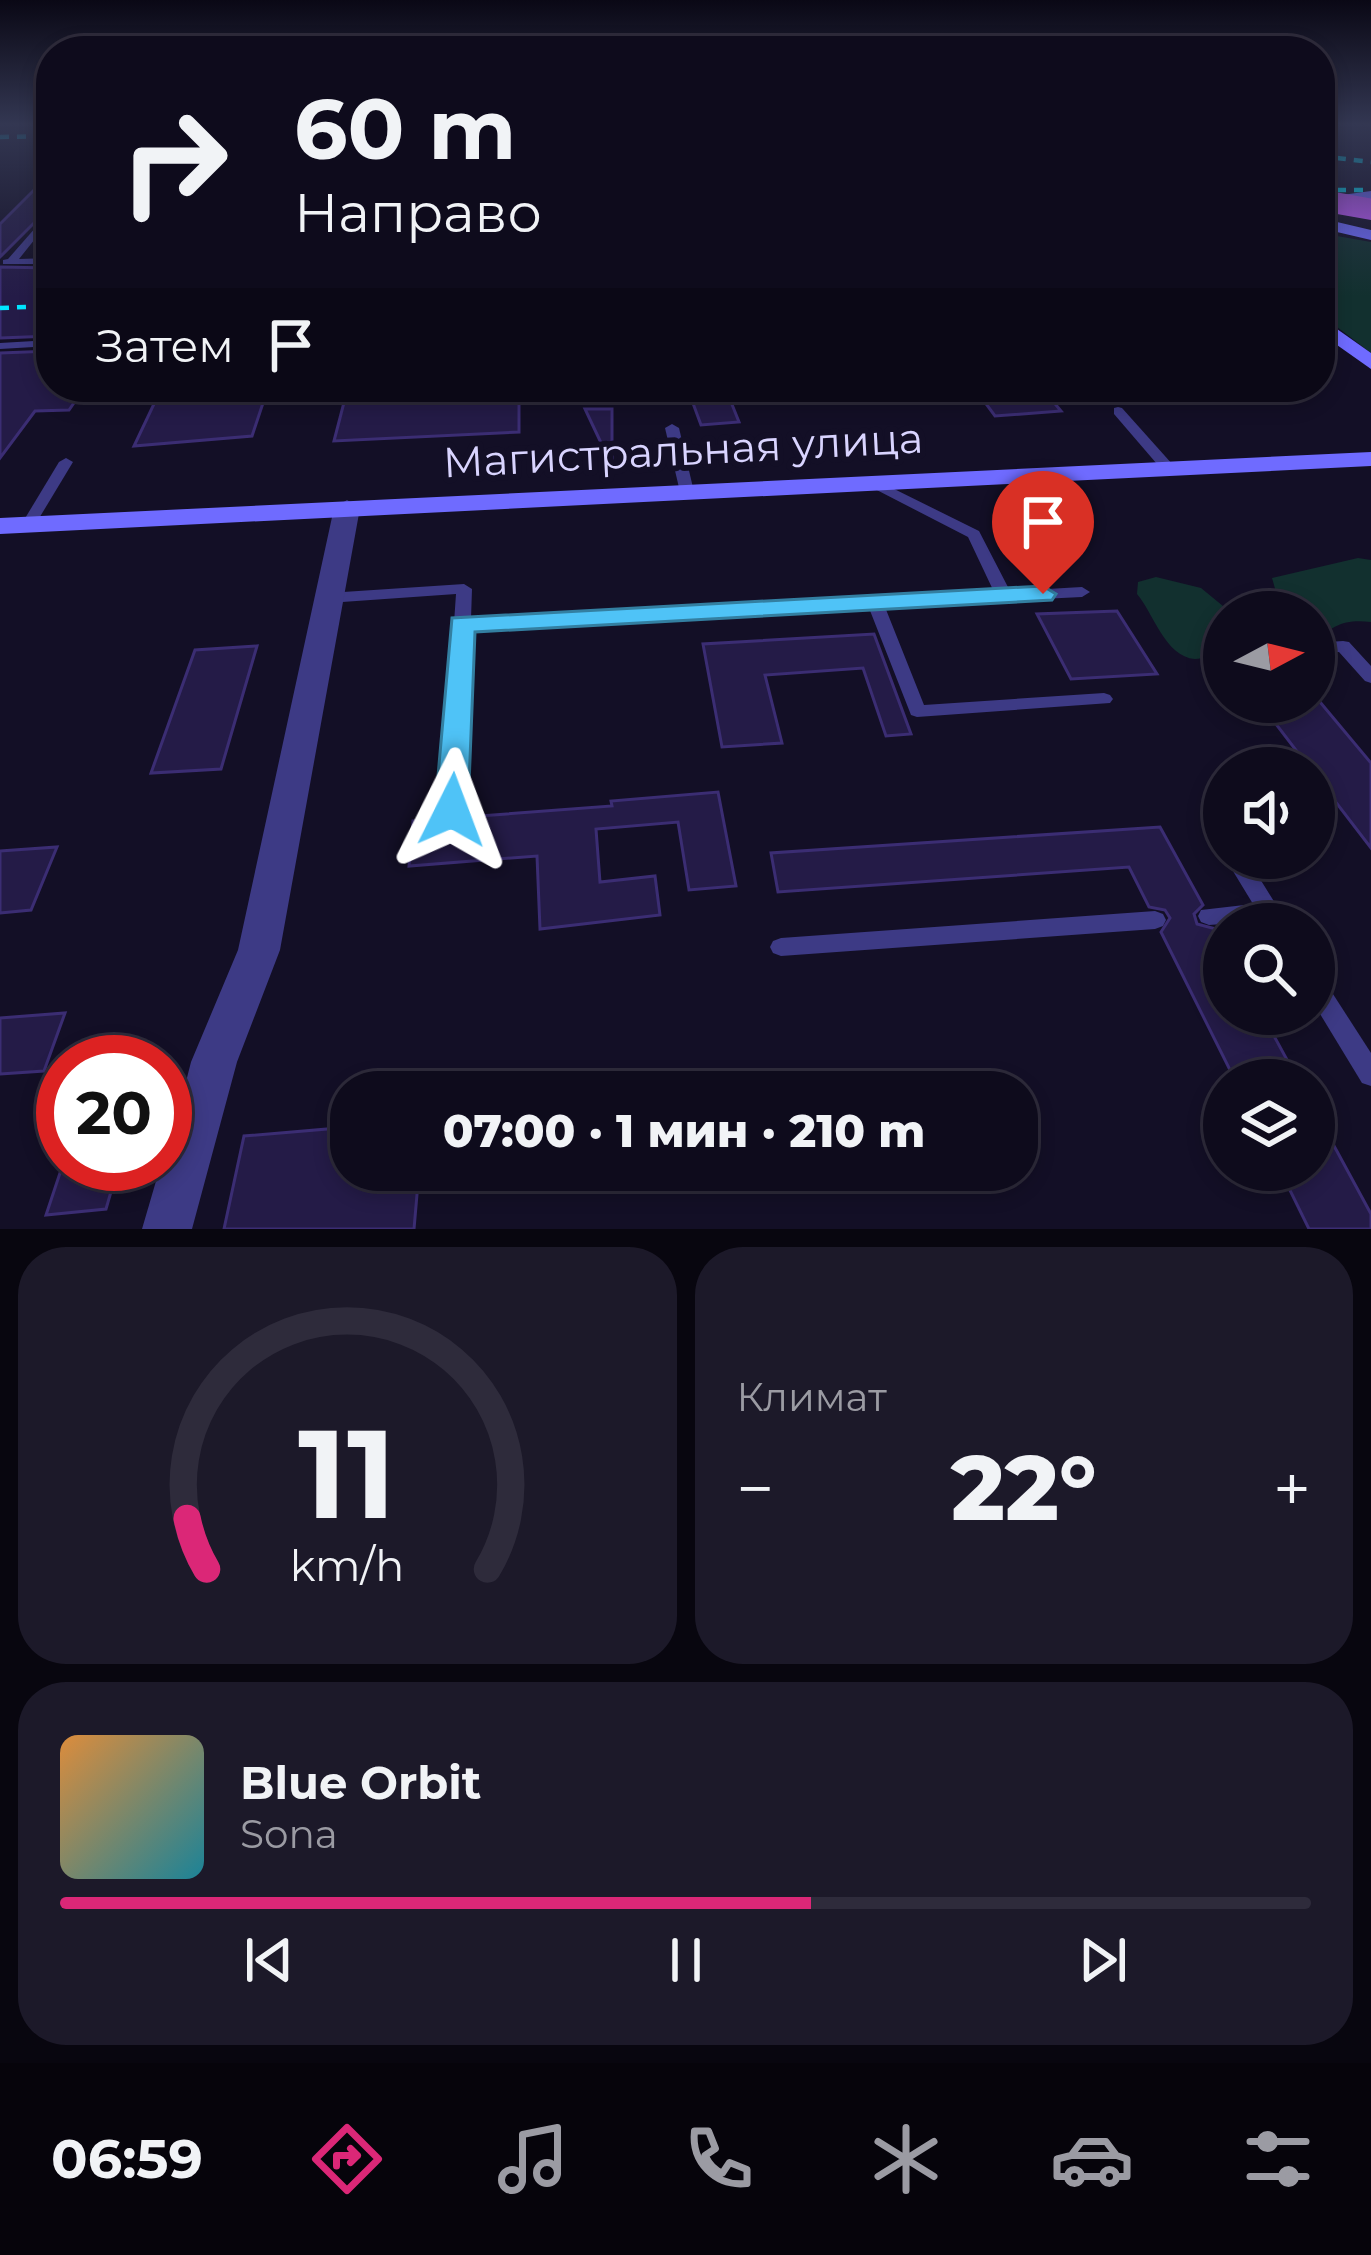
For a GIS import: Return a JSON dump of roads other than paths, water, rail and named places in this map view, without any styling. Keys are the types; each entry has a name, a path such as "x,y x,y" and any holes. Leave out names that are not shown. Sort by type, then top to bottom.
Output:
{"main road":[{"path":"1335,200 1371,196"},
{"path":"1335,204 1371,210"},
{"path":"1335,227 1371,236"},
{"path":"1335,335 1371,363"},
{"name":"Магистральная улица","path":"14,525 1371,459"}],"street":[{"path":"167,1229 214,1062 259,950 347,508"}],"lane":[{"path":"6,262 36,229"},
{"path":"6,262 36,261"},
{"path":"0,346 36,345"},
{"path":"1118,411 1168,468"},
{"path":"672,428 687,492"},
{"path":"14,525 66,462"},
{"path":"874,483 974,534 1004,596"},
{"path":"328,598 464,589 452,810"},
{"path":"462,624 1082,592"},
{"path":"874,603 917,711 1104,700"},
{"path":"1335,647 1343,646 1371,677"},
{"path":"781,947 1155,920"},
{"path":"1335,1018 1371,1075"}],"railway":[{"path":"1335,190 1371,190"},
{"path":"0,308 36,307"}]}
